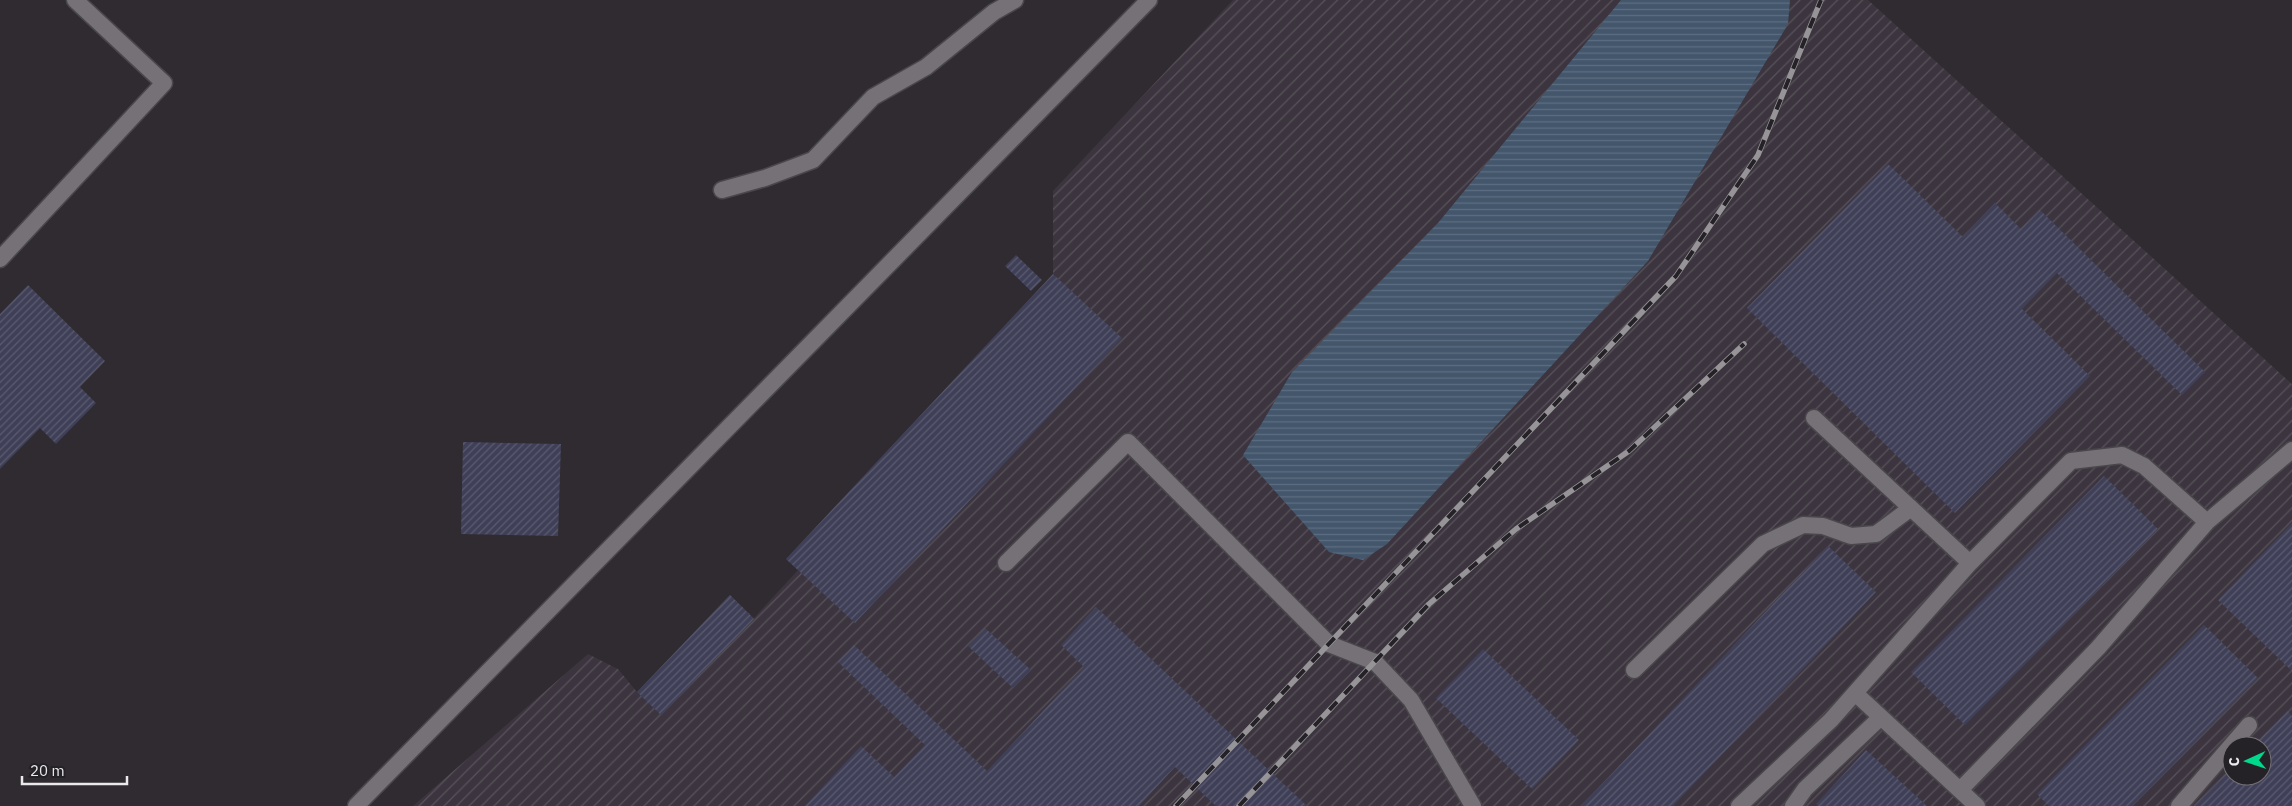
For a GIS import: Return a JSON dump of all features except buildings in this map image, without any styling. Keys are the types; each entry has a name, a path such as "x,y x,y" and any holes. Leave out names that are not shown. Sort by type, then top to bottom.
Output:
{"lane":[{"path":"0,259 164,83 75,0"},
{"path":"722,190 765,178 813,160 873,97 926,66 994,12 1015,0"},
{"path":"356,806 1149,0"},
{"path":"1814,418 1970,563"},
{"path":"1006,563 1128,442 1329,644 1374,662 1411,700 1473,806"},
{"path":"1960,790 2098,648 2206,522 2292,450"},
{"path":"1739,806 1831,720 1970,563 2071,461 2122,455 2144,466 2206,522"},
{"path":"1634,670 1763,544 1803,525 1823,526 1851,536 1876,534 1911,508"},
{"path":"1855,693 1978,806"},
{"path":"1794,806 1805,789 1881,717"},
{"path":"2179,806 2249,726"}],"shaded area":[{"path":"1233,0 1868,0 2292,384 2292,806 413,806 588,654 618,669 637,692 730,595 754,618 798,570 786,559 1053,274 1053,191"}],"water":[{"path":"1621,0 1790,0 1788,24 1648,261 1387,544 1363,560 1329,552 1243,455 1292,372 1438,223"}],"railway":[{"path":"1176,806 1676,276 1758,155 1821,0"},
{"path":"1239,806 1429,604 1516,529 1629,451 1744,344"}]}
